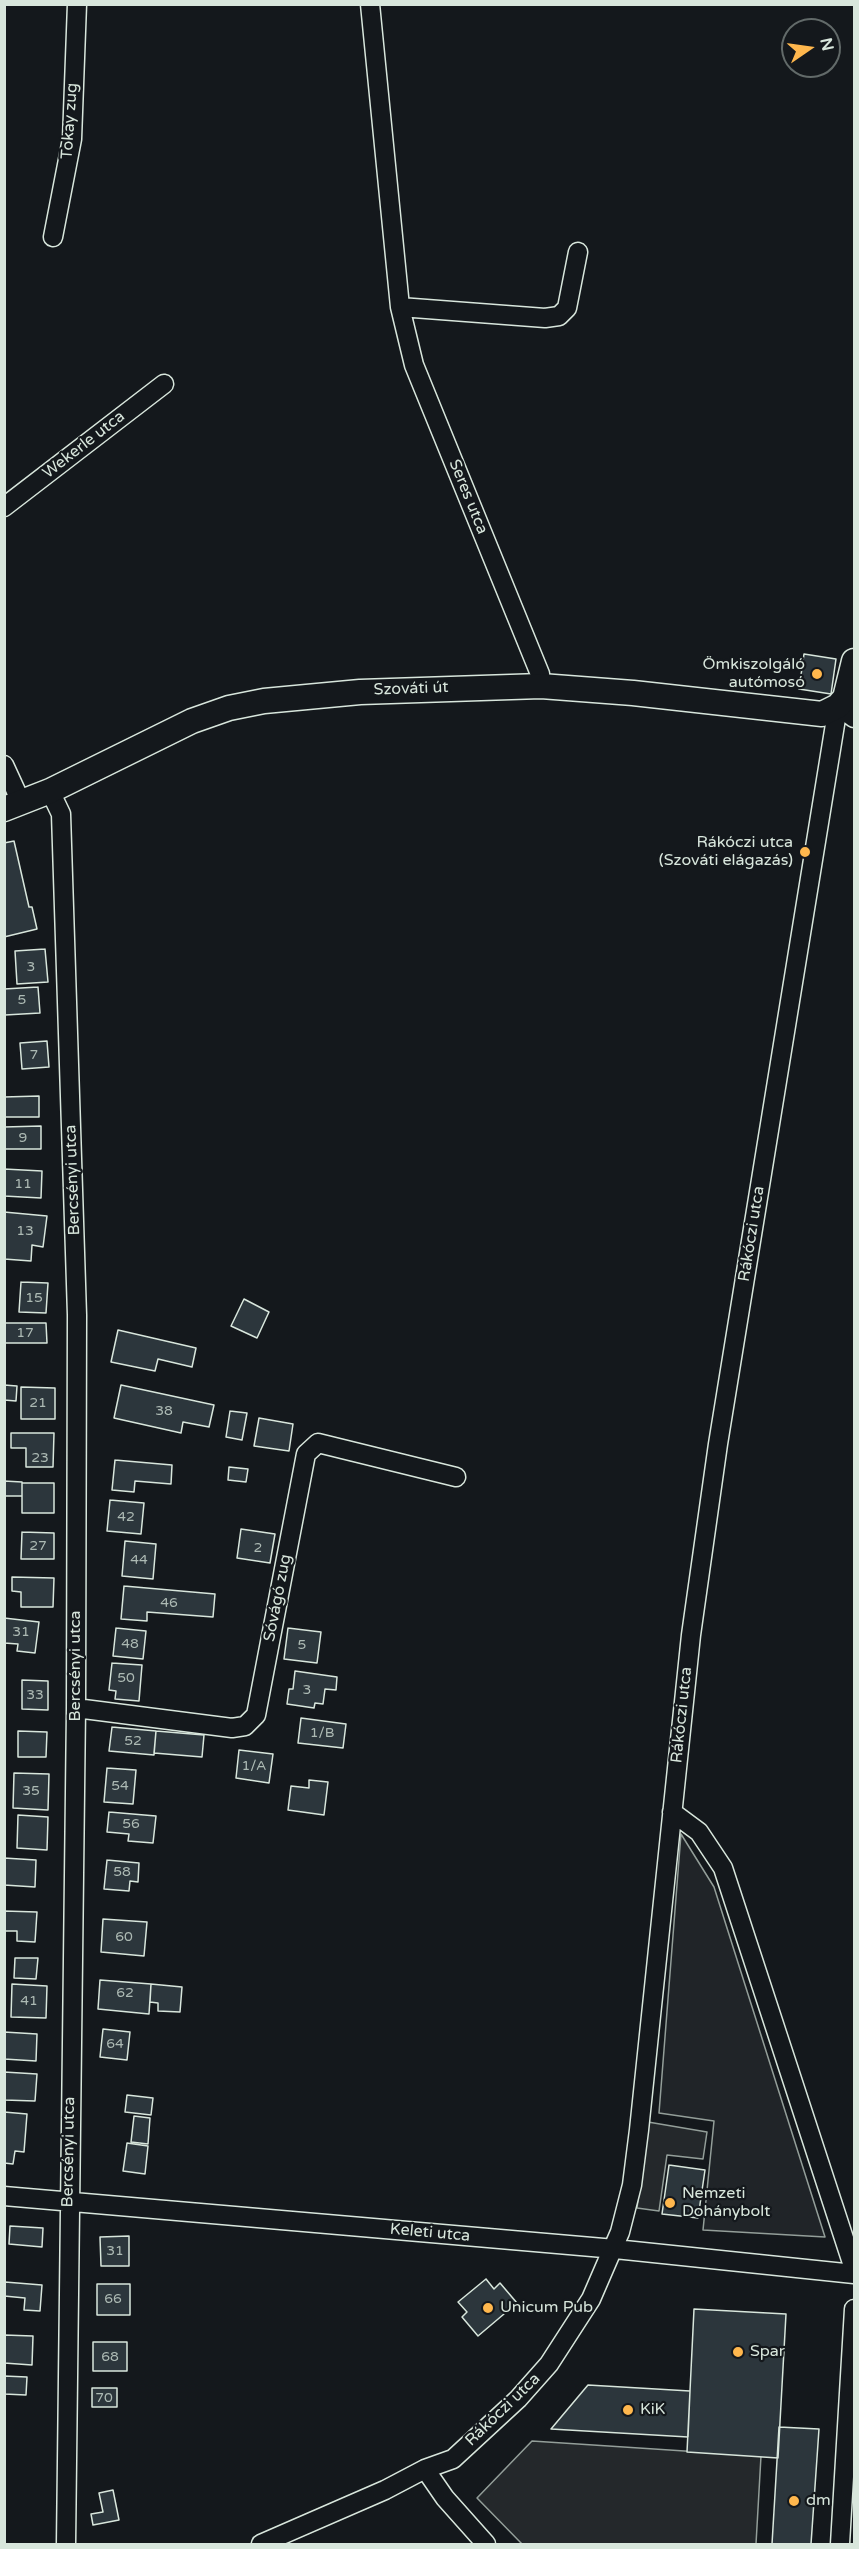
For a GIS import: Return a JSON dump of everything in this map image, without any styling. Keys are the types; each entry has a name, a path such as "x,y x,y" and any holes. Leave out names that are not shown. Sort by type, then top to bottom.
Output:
{"main road":[{"name":"Rákóczi utca","path":"846,712 845,698 855,661"},
{"name":"Szováti út","path":"13,806 192,721 229,708 298,696 540,686 644,694 822,714 846,712"}],"street":[{"name":"Tokay zug","path":"53,237 72,139 77,4"},
{"name":"Seres utca","path":"370,4 400,306 414,365 540,674 540,686"},
{"path":"400,306 545,318 559,316 567,308 578,252"},
{"name":"Wekerle utca","path":"4,507 164,384"},
{"name":"Rákóczi utca","path":"261,2544 385,2490 425,2469 453,2459 536,2381 578,2322 615,2249 632,2185 691,1635 718,1444 846,712"},
{"path":"4,765 13,806"},
{"name":"Bercsényi utca","path":"50,790 62,814 77,1315 76,1708 66,2544"},
{"name":"Sóvágó zug","path":"76,1708 232,1728 245,1726 256,1715 306,1454 318,1443 456,1477"},
{"path":"672,1812 699,1832 723,1868 855,2269"},
{"name":"Keleti utca","path":"4,2196 615,2249 855,2274"},
{"path":"840,2544 855,2309"},
{"path":"425,2469 445,2498 486,2544"}],"shaded area":[{"path":"681,1834 714,1887 825,2237 703,2230 714,2121 659,2113"},
{"path":"648,2122 707,2132 703,2159 667,2155 659,2211 637,2208"},
{"path":"532,2441 761,2456 756,2544 522,2544 477,2498"}],"building":[{"name":"Ömkiszolgáló autómosó","path":"804,654 836,659 831,694 799,689"},
{"path":"14,841 29,907 32,907 37,929 4,937 4,843"},
{"path":"45,949 48,982 17,984 15,951"},
{"path":"38,987 40,1013 5,1015 4,989"},
{"path":"47,1041 49,1067 22,1069 20,1043"},
{"path":"39,1096 39,1117 4,1117 4,1097"},
{"path":"41,1126 41,1149 4,1149 4,1127"},
{"path":"4,1169 42,1171 41,1198 4,1196"},
{"path":"4,1212 47,1216 43,1247 32,1245 31,1261 4,1259"},
{"path":"21,1282 48,1283 46,1313 19,1312"},
{"path":"244,1299 269,1312 257,1338 231,1326"},
{"path":"4,1323 46,1323 47,1343 4,1343"},
{"path":"118,1330 196,1348 192,1367 158,1359 155,1371 111,1362"},
{"path":"4,1385 17,1386 16,1401 4,1400"},
{"path":"121,1385 214,1405 209,1427 183,1422 181,1433 114,1418"},
{"path":"21,1387 55,1388 55,1419 21,1419"},
{"path":"230,1411 247,1413 242,1440 226,1437"},
{"path":"259,1418 293,1424 289,1451 254,1446"},
{"path":"11,1433 54,1433 53,1467 26,1467 26,1448 11,1448"},
{"path":"115,1460 172,1465 171,1484 135,1481 134,1492 112,1490"},
{"path":"229,1467 248,1469 246,1482 228,1480"},
{"path":"4,1481 22,1482 22,1496 4,1496"},
{"path":"22,1483 54,1483 54,1513 22,1513"},
{"path":"110,1500 144,1503 141,1534 107,1531"},
{"path":"241,1529 275,1534 270,1563 237,1558"},
{"path":"22,1532 54,1533 54,1559 21,1559"},
{"path":"125,1541 156,1544 153,1579 122,1576"},
{"path":"12,1577 54,1578 53,1607 21,1607 21,1592 12,1591"},
{"path":"124,1586 215,1594 213,1617 147,1612 147,1621 121,1619"},
{"path":"4,1618 39,1622 35,1653 17,1651 18,1644 4,1643"},
{"path":"116,1628 146,1631 143,1659 113,1656"},
{"path":"288,1628 321,1632 317,1663 284,1659"},
{"path":"112,1663 142,1665 139,1701 115,1699 116,1691 109,1690"},
{"path":"295,1671 337,1677 336,1690 325,1689 323,1704 315,1703 314,1708 287,1704 289,1689 293,1689"},
{"path":"22,1680 48,1681 48,1710 22,1709"},
{"path":"301,1718 346,1724 343,1748 298,1743"},
{"path":"112,1727 156,1731 154,1755 109,1751"},
{"path":"18,1731 47,1732 46,1757 18,1757"},
{"path":"156,1731 204,1735 202,1757 154,1753"},
{"path":"239,1750 273,1754 269,1783 236,1778"},
{"path":"107,1768 136,1770 133,1804 104,1802"},
{"path":"14,1773 49,1774 48,1810 13,1808"},
{"path":"309,1780 328,1782 324,1815 288,1810 291,1786 309,1788"},
{"path":"109,1812 156,1816 153,1843 128,1841 129,1834 107,1832"},
{"path":"18,1815 48,1817 47,1850 17,1848"},
{"path":"4,1858 36,1860 35,1887 4,1885"},
{"path":"107,1860 139,1863 138,1882 130,1881 129,1891 104,1889"},
{"path":"4,1911 37,1912 35,1942 17,1941 17,1931 4,1931"},
{"path":"103,1919 147,1922 144,1956 101,1952"},
{"path":"15,1958 38,1958 36,1979 14,1978"},
{"path":"100,1980 151,1984 149,2014 98,2009"},
{"path":"12,1984 47,1986 46,2018 11,2017"},
{"path":"151,1984 182,1987 180,2012 158,2011 158,2003 150,2002"},
{"path":"103,2029 130,2032 127,2060 100,2057"},
{"path":"4,2032 37,2034 36,2061 4,2059"},
{"path":"4,2072 37,2074 35,2101 4,2100"},
{"path":"127,2095 153,2098 151,2115 125,2112"},
{"path":"4,2112 27,2114 24,2152 15,2151 13,2164 4,2163"},
{"path":"134,2116 150,2118 148,2144 131,2142"},
{"path":"127,2143 148,2146 145,2174 123,2171"},
{"path":"669,2165 705,2170 698,2218 662,2214"},
{"path":"10,2226 43,2228 42,2247 9,2244"},
{"path":"129,2236 129,2266 101,2266 100,2237"},
{"name":"Unicum Pub","path":"486,2279 494,2289 500,2283 517,2303 478,2336 462,2317 467,2312 458,2302"},
{"path":"5,2282 42,2285 40,2311 24,2310 25,2298 4,2296"},
{"path":"97,2284 130,2284 130,2315 97,2315"},
{"name":"Spar","path":"694,2309 786,2314 778,2458 687,2452"},
{"path":"4,2335 33,2336 32,2365 4,2363"},
{"path":"93,2342 127,2342 127,2371 93,2371"},
{"path":"4,2376 27,2377 26,2395 4,2394"},
{"name":"KiK","path":"588,2385 690,2391 688,2437 551,2429"},
{"path":"92,2388 117,2388 117,2407 92,2407"},
{"name":"dm","path":"779,2427 819,2429 811,2544 772,2544"},
{"path":"113,2490 119,2520 93,2525 91,2514 103,2512 99,2493"}],"place":[{"name":"Ömkiszolgáló autómosó","path":"817,674"},
{"name":"Rákóczi utca (Szováti elágazás)","path":"805,852"},
{"name":"Nemzeti Dohánybolt","path":"670,2203"},
{"name":"Unicum Pub","path":"488,2308"},
{"name":"Spar","path":"738,2352"},
{"name":"KiK","path":"628,2410"},
{"name":"dm","path":"794,2501"}]}
